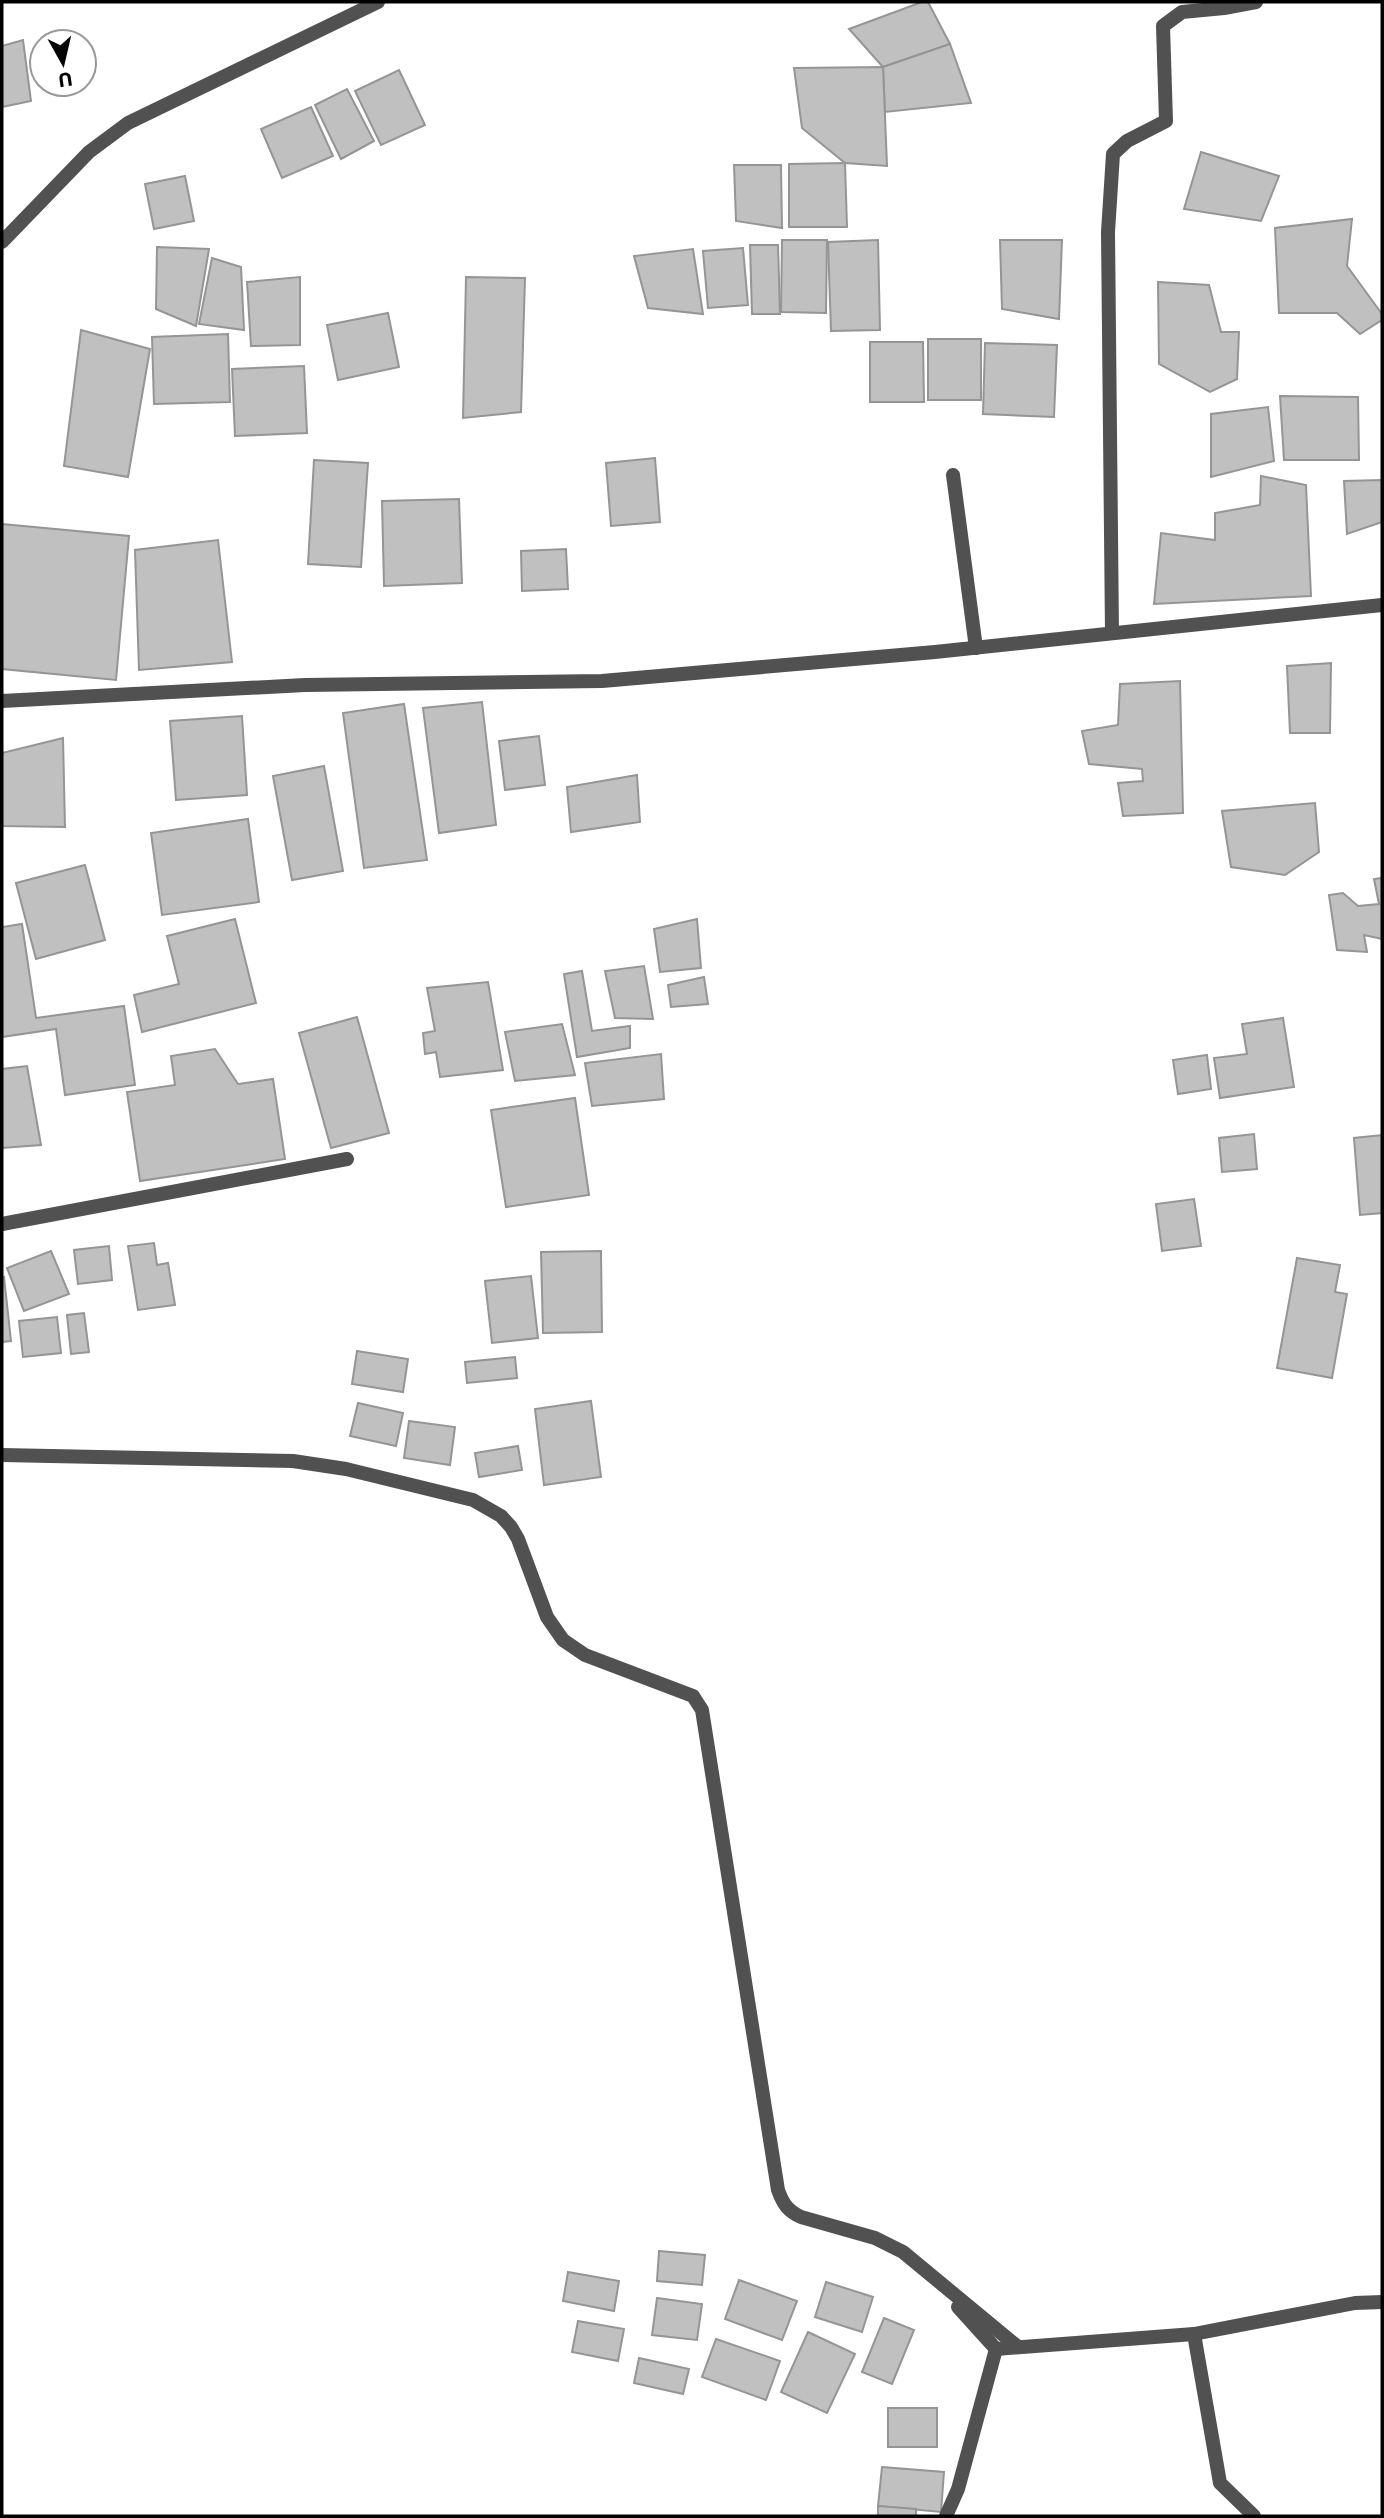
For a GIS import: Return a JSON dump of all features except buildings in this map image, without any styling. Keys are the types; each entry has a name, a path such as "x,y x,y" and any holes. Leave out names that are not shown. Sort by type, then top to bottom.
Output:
{"street":[{"path":"2,242 89,152 128,123 378,2"},
{"path":"1112,633 1108,232 1113,155 1127,141 1166,121 1163,26 1182,12 1256,2"},
{"path":"953,475 976,648"},
{"path":"2,701 305,685 602,681 976,648 1382,605"},
{"path":"2,1224 346,1159"},
{"path":"2,1455 293,1461 346,1469 473,1500 501,1516 518,1539 547,1617 563,1640 586,1655 693,1696 702,1710 782,2202 789,2212 800,2217 890,2245 923,2268 1018,2347"},
{"path":"923,2268 996,2349"},
{"path":"996,2349 1194,2334 1355,2303 1382,2302"},
{"path":"1194,2334 1220,2483 1254,2516"},
{"path":"946,2516 958,2489 996,2349"}]}
